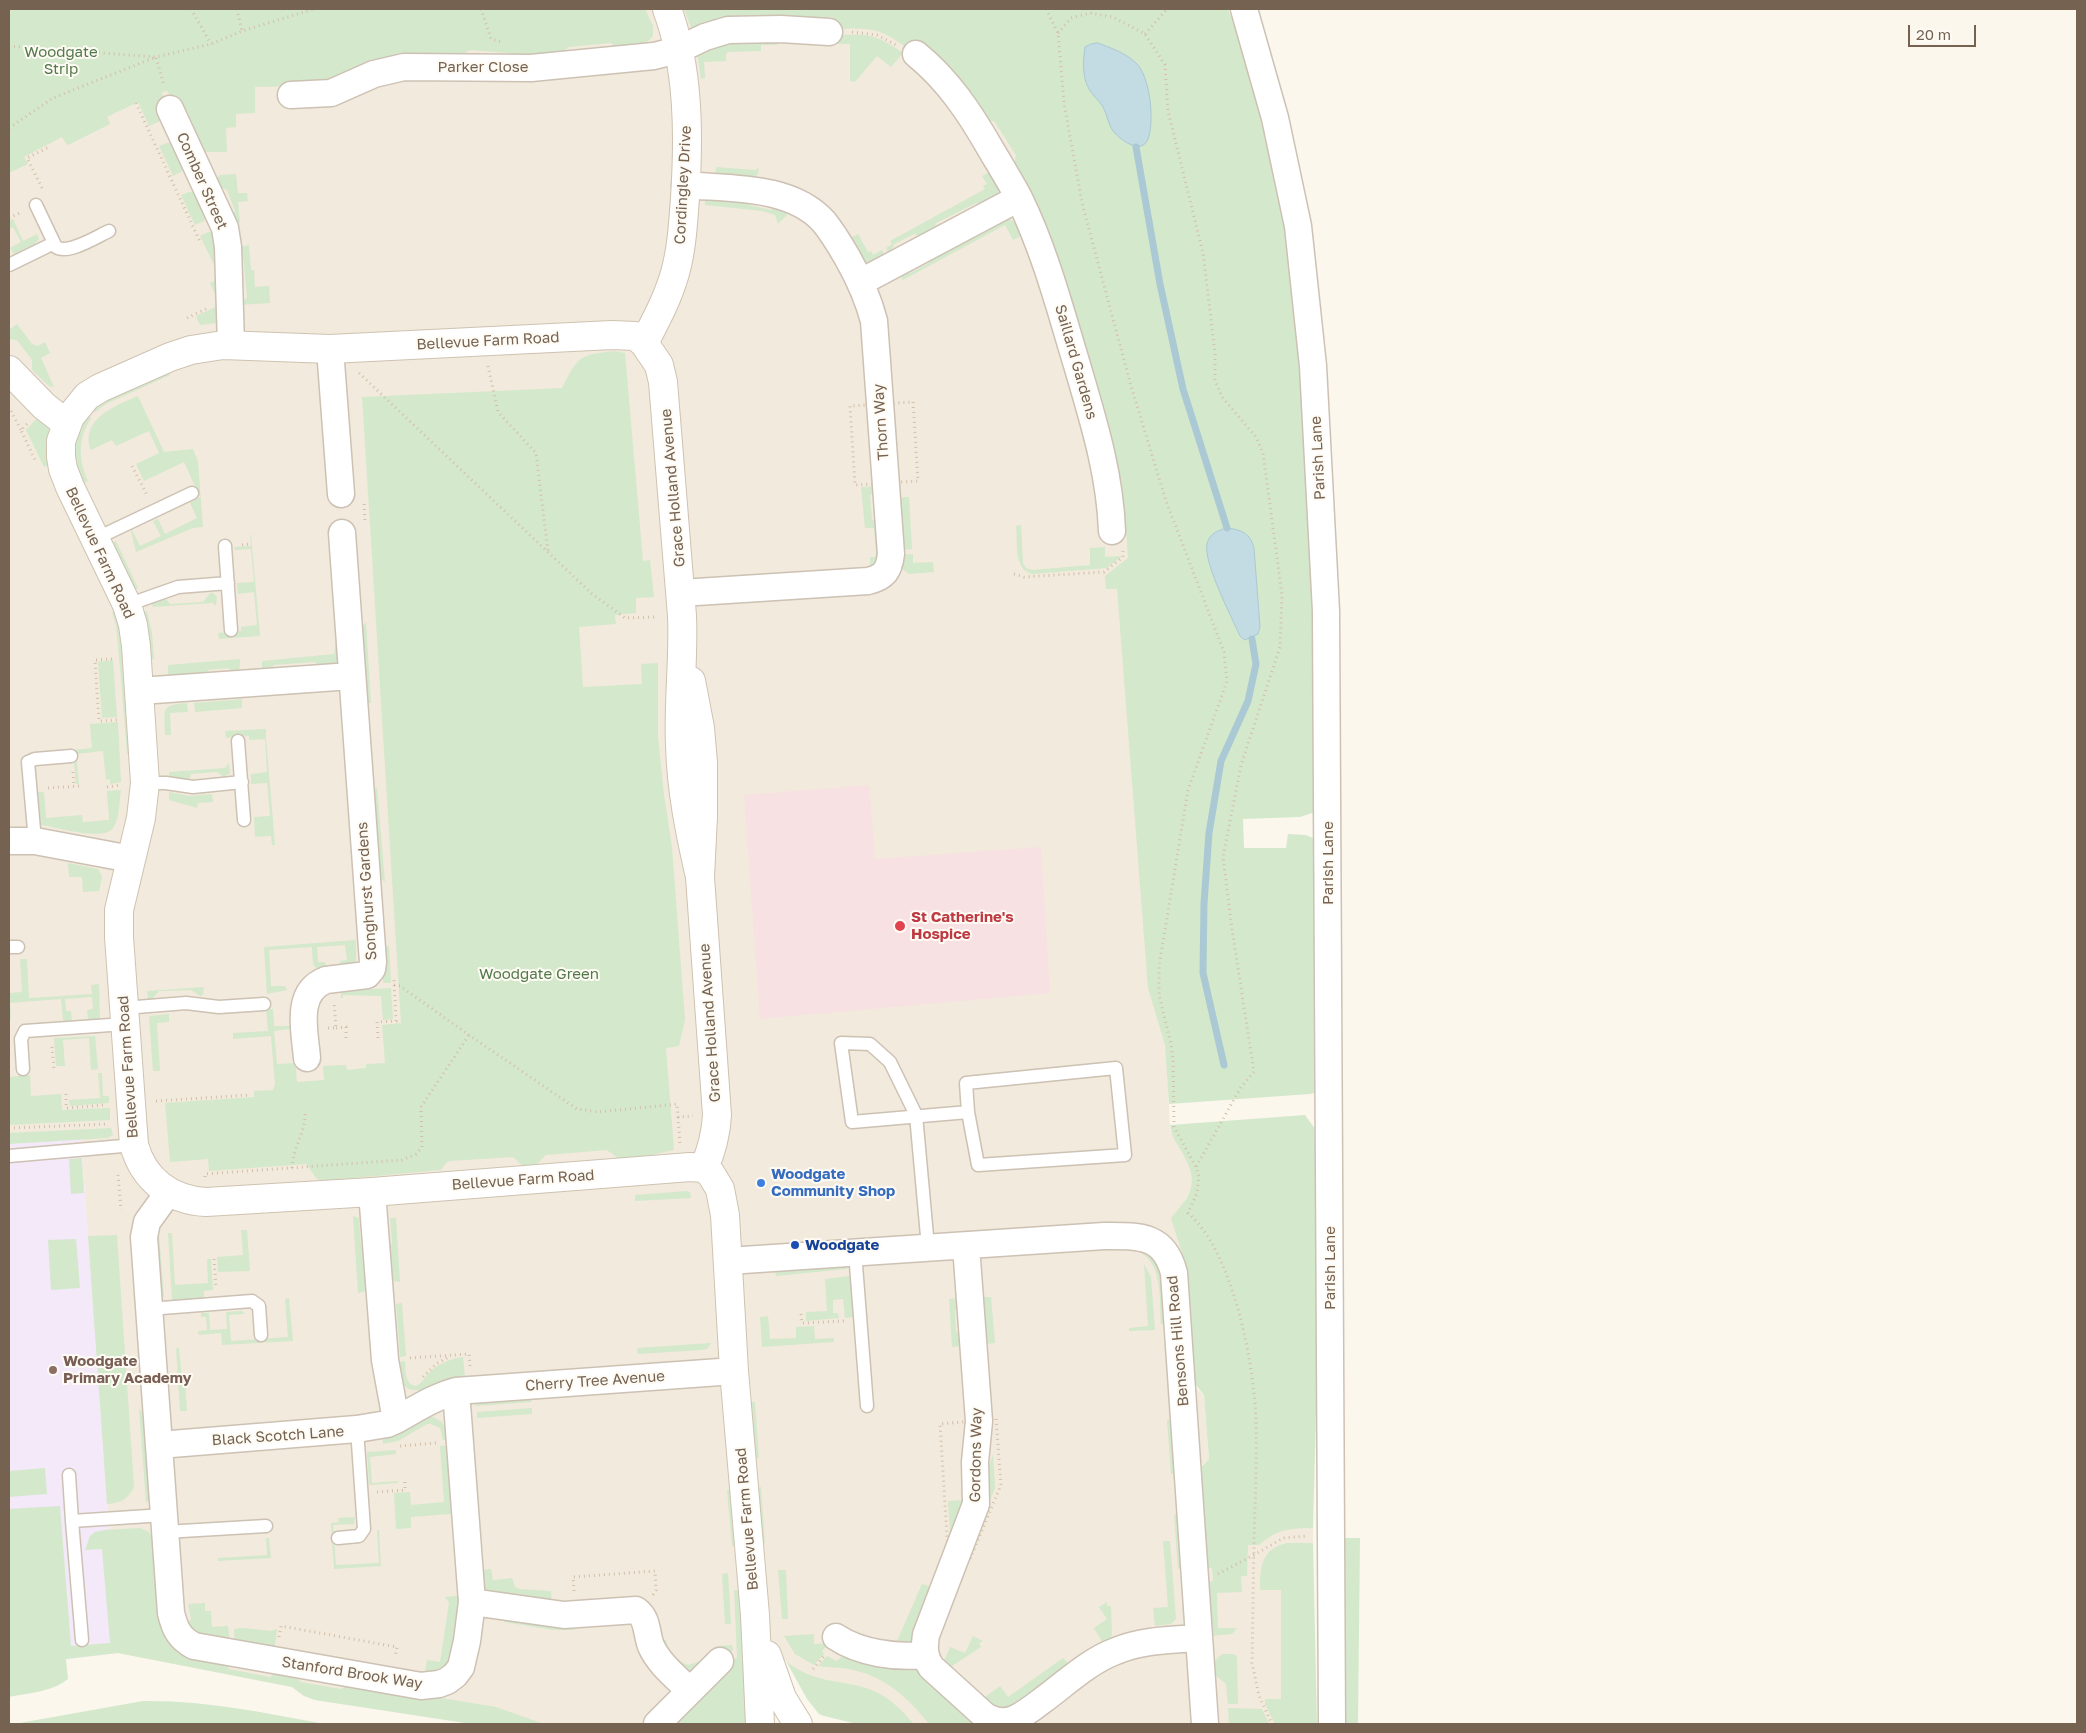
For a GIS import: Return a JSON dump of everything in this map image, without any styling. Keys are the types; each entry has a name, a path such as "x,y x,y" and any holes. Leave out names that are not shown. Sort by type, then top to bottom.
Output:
{"street":[{"name":"Cordingley Drive","path":"644,343 663,304 674,273 681,242 686,185 685,96 675,31 667,9"},
{"name":"Parish Lane","path":"1244,9 1275,118 1298,226 1314,376 1326,611 1332,1724"},
{"path":"678,50 690,43 728,30 781,29 829,32"},
{"name":"Parker Close","path":"291,95 331,93 374,74 404,67 531,68 654,56 678,50"},
{"name":"Saillard Gardens","path":"916,54 933,68 964,106 1019,198 1050,274 1105,463 1111,498 1112,531"},
{"name":"Comber Street","path":"170,109 225,228 228,247 231,345"},
{"name":"Thorn Way","path":"682,616 868,581 885,574 889,566 891,554 874,321 861,282 832,232 812,211 787,199 756,190 686,185"},
{"path":"861,282 1019,198"},
{"name":"Bellevue Farm Road","path":"644,343 635,336 612,335 487,341 331,361 231,345 191,350 107,384 86,396 70,417 61,441 62,469 127,605 135,639 140,691 135,787 141,818 119,910 119,937 134,1145 141,1164 148,1175 168,1192 192,1201 206,1202 372,1192 690,1167 704,1168 711,1174 722,1197 728,1261 734,1371 755,1615 760,1724"},
{"name":"Grace Holland Avenue","path":"644,343 659,365 663,382 682,616 679,692 682,784 686,815 700,877 717,1115 712,1149 704,1168"},
{"path":"331,361 341,494"},
{"path":"9,370 44,406 67,424"},
{"name":"Songhurst Gardens","path":"307,1058 304,1009 312,989 320,982 326,980 367,975 372,969 342,533"},
{"path":"140,691 352,676"},
{"path":"9,841 35,841 131,860"},
{"name":"Stanford Brook Way","path":"168,1192 145,1228 144,1237 171,1613 176,1629 183,1640 194,1646 391,1681 431,1686 447,1681 455,1675 461,1667 464,1656 472,1602 456,1391"},
{"path":"372,1192 384,1360 396,1420 435,1398 456,1391"},
{"name":"Bensons Hill Road","path":"728,1261 1104,1236 1149,1239 1166,1253 1174,1274 1205,1724"},
{"name":"Gordons Way","path":"925,1655 926,1635 976,1504 975,1462 979,1421 966,1246"},
{"name":"Cherry Tree Avenue","path":"456,1391 734,1371"},
{"name":"Black Scotch Lane","path":"159,1445 358,1439 396,1420"},
{"path":"472,1602 552,1614 636,1610 642,1614 651,1645 658,1657 690,1690"},
{"name":"Bellevue Farm Road","path":"755,1615 779,1691 788,1710 798,1724"},
{"path":"836,1636 854,1646 895,1656 925,1655 931,1667 979,1711 998,1723 1017,1718 1085,1669 1115,1651 1145,1642 1199,1638"},
{"path":"657,1724 720,1661"}],"lane":[{"path":"36,205 56,247 61,250 69,249 109,230"},
{"path":"9,265 54,243"},
{"path":"95,539 192,493"},
{"path":"225,546 231,630"},
{"path":"127,605 178,587 228,583"},
{"path":"238,741 244,820"},
{"path":"35,841 27,766 30,760 71,756"},
{"path":"135,787 166,783 193,787 242,782"},
{"path":"23,1069 22,1034 29,1030 51,1029 186,1003 219,1006 264,1004"},
{"path":"928,1248 916,1115 890,1062 870,1044 841,1044 852,1122 916,1115 968,1112"},
{"path":"1116,1068 1126,1155 978,1166 968,1112 966,1083 1116,1068"},
{"path":"9,1156 134,1145"},
{"path":"855,1252 867,1406"},
{"path":"149,1308 247,1301 256,1302 260,1311 262,1335"},
{"path":"338,1538 355,1537 362,1533 364,1529 358,1439"},
{"path":"69,1475 82,1640"},
{"path":"72,1521 266,1526"}],"path":[{"path":"191,9 211,44"},
{"path":"237,9 242,31"},
{"path":"9,128 53,98 156,57 211,44 242,31 314,9"},
{"path":"482,9 491,39 506,43"},
{"path":"1046,9 1058,33 1060,74 1069,139 1089,231 1155,466 1181,542 1224,652 1226,666 1227,681 1188,790 1158,966 1160,995 1173,1059 1174,1127 1196,1167 1199,1177 1197,1193 1188,1213 1205,1230 1225,1270 1244,1337 1254,1398 1256,1447 1252,1663 1259,1696 1272,1724"},
{"path":"1145,34 1167,9"},
{"path":"1058,33 1072,18 1090,13 1113,17 1145,34 1165,65 1168,111 1202,253 1215,353 1216,380 1222,397 1256,437 1263,454 1282,595 1280,647 1242,765 1223,857 1232,930 1254,1072 1241,1087 1196,1167"},
{"path":"829,32 877,34 910,53 916,54"},
{"path":"9,46 156,57"},
{"path":"156,57 170,109"},
{"path":"136,103 204,251"},
{"path":"9,218 47,199 27,158 49,147"},
{"path":"487,341 488,364 498,412 536,453 548,551"},
{"path":"331,361 356,371 591,592 625,618 682,616"},
{"path":"9,405 37,463"},
{"path":"21,430 44,406"},
{"path":"132,466 154,511"},
{"path":"1014,574 1024,577 1087,574"},
{"path":"116,658 95,660 99,721 121,720 120,711"},
{"path":"107,786 124,785 135,787"},
{"path":"30,790 79,786"},
{"path":"372,969 380,986 400,986 571,1105 584,1111 599,1112 677,1104 678,1117 717,1115"},
{"path":"336,1028 346,1027 346,1041"},
{"path":"51,1029 54,1070"},
{"path":"206,1202 203,1174 402,1160 416,1154 423,1143 421,1107 469,1035"},
{"path":"66,1094 66,1108 113,1105"},
{"path":"292,1168 292,1154 303,1131 305,1110"},
{"path":"9,1128 114,1123"},
{"path":"122,1218 121,1210 140,1210 151,1217"},
{"path":"214,1259 217,1303"},
{"path":"801,1314 802,1324 860,1320"},
{"path":"420,1380 429,1369 452,1355"},
{"path":"358,1439 402,1447 461,1442"},
{"path":"362,1493 405,1490 405,1482"},
{"path":"1195,1576 1216,1575 1254,1556 1283,1538 1331,1537"},
{"path":"575,1614 573,1577 655,1571 656,1590 642,1614"},
{"path":"275,1660 281,1626 397,1646 391,1681"}],"shaded area":[{"name":"Woodgate","path":"9,9 952,9 1052,163 1143,517 1170,1130 1189,1165 1193,1177 1192,1188 1184,1201 1196,1388 1204,1395 1209,1459 1202,1465 1256,1529 1313,1528 1315,1724 914,1724 907,1716 871,1690 804,1674 786,1661 737,1663 678,1724 472,1724 315,1700 304,1696 292,1687 118,1653 81,1140 9,1144"},
{"name":"St Catherine's Hospice","path":"869,785 875,859 1041,847 1050,993 760,1019 744,795"},
{"name":"Woodgate Primary Academy","path":"81,1139 118,1653 9,1666 9,1144"}],"green space":[{"name":"Woodgate Strip","path":"9,9 645,9 653,26 653,36 646,43 630,45 631,50 619,50 611,43 569,47 558,56 517,59 509,53 470,50 459,56 336,81 305,86 255,87 255,113 236,114 236,127 226,128 227,152 203,152 192,140 195,129 187,111 174,104 170,99 168,91 162,92 165,106 160,121 149,126 138,102 107,117 110,124 70,144 67,145 62,137 24,157 28,164 9,173"},
{"path":"684,9 1228,9 1241,44 1271,155 1283,215 1299,333 1316,582 1315,812 1300,817 1243,819 1244,848 1286,848 1288,834 1306,835 1315,839 1323,1091 1310,1094 1169,1104 1165,1045 1148,988 1117,589 1106,589 1105,576 1128,558 1126,529 1120,528 1013,170 1016,155 994,121 983,120 920,58 906,47 880,32 863,29 834,29 833,17 734,19 693,33"},
{"path":"833,35 870,36 884,41 903,53 891,67 877,56 855,82 850,81 850,44 834,44"},
{"path":"777,37 777,45 761,45 761,51 728,52 726,54 726,61 704,62 705,78 701,79 697,51 710,45"},
{"path":"175,143 184,165 181,172 173,176 159,146"},
{"path":"716,167 755,170 759,168 758,174 750,181 715,179"},
{"path":"993,170 999,186 995,197 984,205 976,203 936,223 934,232 924,237 914,234 894,244 890,255 886,248 892,244 890,241 985,189 983,186 987,184 982,176"},
{"path":"236,174 238,193 247,193 248,201 238,202 240,223 229,219 235,211 227,190 216,186 215,181 220,175"},
{"path":"189,192 197,193 207,214 204,221 195,225 181,195"},
{"path":"742,197 749,205 771,210 779,205 786,208 787,215 778,224 775,215 762,211 705,205 705,198"},
{"path":"1007,218 1020,225 1025,234 1013,240 1005,225 903,280 898,271 910,273 929,263 933,253 943,248 953,249 991,229 993,221"},
{"path":"13,219 23,241 37,234 39,239 34,245 14,254 10,248 21,242 13,227 9,229 9,221"},
{"path":"208,232 216,232 219,275 200,236"},
{"path":"858,234 868,252 871,251 873,255 882,250 886,257 871,263 865,263 849,244 852,237"},
{"path":"249,245 251,270 254,270 255,287 269,286 270,303 238,305 247,298 243,255 234,249"},
{"path":"216,280 223,295 225,322 200,325 196,316 220,305 210,283"},
{"path":"17,324 32,344 38,346 45,342 50,353 41,358 54,387 49,386 32,370 32,360 17,340 9,339 9,330"},
{"name":"Woodgate Green","path":"614,351 625,353 643,561 650,560 654,597 636,598 636,613 615,615 616,624 579,627 583,687 642,684 641,664 658,663 658,736 672,847 685,1020 679,1046 666,1048 674,1150 629,1160 629,1157 618,1158 607,1150 546,1155 534,1167 525,1168 513,1157 450,1161 441,1170 322,1181 317,1179 306,1164 209,1171 208,1159 170,1162 165,1103 254,1097 254,1091 273,1090 275,1084 271,1036 233,1039 233,1033 268,1031 266,1009 273,1009 274,1026 290,1026 290,1029 274,1031 277,1064 293,1063 296,1068 297,1082 324,1080 323,1066 346,1065 347,1070 366,1068 366,1064 385,1063 382,1025 401,1023 362,397 562,388 580,359 593,354"},
{"path":"167,368 170,375 106,404 95,412 91,408"},
{"path":"138,396 164,452 193,449 198,462 203,527 193,528 136,552 132,530 140,546 161,536 153,521 158,519 165,534 197,518 190,503 200,497 184,462 144,481 136,464 159,453 149,431 116,446 112,440 91,450 90,430 95,422 110,409"},
{"path":"87,413 91,418 84,433 81,456 88,481 82,484 76,465 75,448 79,431"},
{"path":"40,415 49,429 50,464 44,467 26,430"},
{"path":"878,486 870,496 872,519 881,526 881,549 878,559 870,568 870,557 875,557 876,554 874,528 865,528 861,487"},
{"path":"903,497 909,497 912,549 900,550 898,501"},
{"path":"1021,525 1023,563 1026,568 1032,570 1090,565 1090,548 1105,547 1105,557 1122,556 1107,568 1032,574 1022,567 1019,561 1016,526"},
{"path":"250,535 260,636 219,639 218,633 241,631 241,627 257,625 254,592 238,594 237,583 254,582 251,549 235,550 234,547 251,546"},
{"path":"116,541 138,588 133,591 110,544"},
{"path":"913,554 913,563 933,562 934,572 909,574 901,568 900,555"},
{"path":"211,592 217,596 216,606 213,603 153,607 151,604 166,599 170,604 203,602"},
{"path":"117,610 122,624 133,754 127,754 116,625 112,612"},
{"path":"147,611 152,633 154,659 148,660 141,612"},
{"path":"366,622 371,703 364,703 358,631"},
{"path":"342,637 339,658 337,662 328,667 321,669 315,662 274,665 269,673 262,668 262,661 334,654 336,640"},
{"path":"240,659 239,676 228,668 208,670 200,679 168,681 168,665"},
{"path":"113,660 117,717 102,718 98,662"},
{"path":"242,699 242,708 195,712 194,703"},
{"path":"187,703 188,712 170,713 171,735 165,735 165,714 168,707"},
{"path":"118,722 121,782 110,784 110,779 106,780 103,751 76,754 79,784 76,784 73,750 92,748 90,724"},
{"path":"266,729 275,845 272,845 271,836 255,837 254,817 270,816 267,783 251,784 251,774 267,772 265,739 249,740 249,736 226,738 225,731"},
{"path":"228,764 230,773 224,777 217,772 191,774 189,780 169,777 169,772 225,768"},
{"path":"377,787 385,882 375,873 370,795"},
{"path":"121,790 117,820 113,828 108,832 90,834 41,825 38,792 44,792 46,818 82,815 83,822 109,820 107,791"},
{"path":"169,792 190,796 212,794 213,802 198,803 197,808 169,800"},
{"path":"68,863 98,869 102,877 99,891 83,892 82,877 69,877"},
{"path":"356,940 356,962 351,970 341,972 340,961 347,960 345,945 317,947 318,962 325,962 326,974 320,973 313,964 312,947 269,950 271,986 285,986 287,990 267,994 264,947"},
{"path":"389,945 391,983 383,983 382,952"},
{"path":"20,959 27,959 29,998 92,994 91,985 99,984 100,1019 88,1021 87,1010 93,1009 92,997 65,999 66,1011 71,1011 72,1022 66,1023 63,1020 61,999 10,1003 11,1018 9,1021 9,993 22,992"},
{"path":"204,987 203,995 200,996 191,990 159,991 152,999 148,999 147,991"},
{"path":"391,988 393,1019 383,1020 381,996 343,995 343,998 341,998 341,991"},
{"path":"169,1014 169,1022 157,1023 160,1071 153,1071 149,1016"},
{"path":"95,1036 98,1069 91,1070 89,1038 63,1040 65,1066 56,1066 54,1038"},
{"path":"98,1073 102,1073 103,1096 109,1096 109,1103 70,1106 69,1100 100,1098"},
{"path":"30,1075 31,1096 61,1094 62,1110 110,1108 110,1120 9,1125 9,1077"},
{"path":"1305,1115 1318,1133 1317,1373 1313,1528 1284,1530 1272,1535 1259,1545 1248,1545 1247,1576 1241,1576 1242,1592 1217,1593 1218,1628 1237,1628 1232,1634 1211,1636 1208,1582 1213,1581 1212,1568 1206,1568 1200,1468 1209,1459 1204,1395 1194,1383 1183,1256 1171,1218 1189,1193 1192,1178 1186,1160 1172,1134 1170,1125"},
{"path":"111,1128 113,1135 107,1138 9,1144 9,1133"},
{"path":"82,1158 84,1193 71,1194 69,1159"},
{"path":"690,1192 691,1198 635,1201 635,1195"},
{"path":"353,1216 359,1218 361,1246 366,1246 369,1290 358,1293"},
{"path":"390,1218 396,1218 400,1282 389,1280 386,1246 392,1244"},
{"path":"241,1230 247,1230 250,1271 218,1272 217,1257 243,1255"},
{"path":"168,1233 172,1233 175,1285 208,1283 207,1259 211,1259 213,1290 204,1291 204,1298 172,1300"},
{"path":"117,1235 134,1487 124,1500 107,1504 88,1236"},
{"path":"153,1235 159,1235 164,1297 158,1297"},
{"path":"76,1239 80,1288 51,1290 48,1240"},
{"path":"1106,1244 1145,1249 1162,1270 1167,1324 1161,1324 1158,1281 1151,1262 1144,1254 1131,1249 1107,1250"},
{"path":"847,1263 847,1269 776,1276 775,1269"},
{"path":"1144,1264 1151,1277 1155,1330 1129,1331 1129,1328 1148,1326"},
{"path":"851,1276 854,1317 845,1318 843,1299 833,1300 833,1313 838,1313 839,1318 806,1321 806,1312 827,1311 825,1279"},
{"path":"978,1297 991,1297 995,1343 988,1344 982,1341"},
{"path":"289,1298 293,1341 222,1345 221,1333 199,1335 198,1331 207,1330 206,1317 201,1317 201,1313 209,1313 210,1330 227,1329 226,1312 242,1311 245,1314 229,1315 231,1341 288,1337 285,1299"},
{"path":"961,1298 961,1304 955,1311 956,1331 964,1338 965,1346 952,1347 949,1299"},
{"path":"402,1303 406,1356 400,1357 396,1304"},
{"path":"768,1316 770,1339 796,1338 796,1327 814,1326 815,1339 834,1338 834,1342 762,1347 760,1317"},
{"path":"711,1343 707,1349 701,1350 638,1354 637,1348"},
{"path":"176,1348 179,1348 182,1379 185,1379 187,1411 180,1411"},
{"path":"463,1357 465,1379 424,1390 409,1389 404,1385 398,1362 405,1361 409,1383 416,1386 439,1365"},
{"path":"529,1396 532,1402 476,1406 475,1403 482,1399"},
{"path":"749,1402 755,1402 759,1458 753,1458"},
{"path":"532,1408 532,1414 477,1418 477,1412"},
{"path":"139,1409 149,1416 151,1497 146,1503"},
{"path":"429,1416 438,1419 444,1424 450,1440 443,1440 440,1428 427,1424 398,1441 383,1444 382,1436"},
{"path":"1174,1419 1178,1474 1171,1474 1167,1420"},
{"path":"452,1445 457,1509 451,1514 411,1517 411,1528 396,1529 394,1493 410,1492 411,1505 444,1502 440,1446"},
{"path":"396,1450 396,1454 370,1457 372,1483 398,1481 398,1483 369,1485 367,1452"},
{"path":"993,1454 995,1488 988,1505 985,1479"},
{"path":"45,1468 47,1494 9,1497 9,1471"},
{"path":"761,1487 765,1543 759,1544 755,1488"},
{"path":"734,1489 738,1546 732,1546 727,1490"},
{"path":"963,1500 964,1504 956,1536 950,1535 948,1501"},
{"path":"60,1506 71,1646 110,1643 102,1549 85,1550 90,1536 95,1532 104,1530 140,1528 149,1532 154,1540 161,1620 223,1661 229,1669 270,1677 279,1670 295,1673 300,1682 341,1689 350,1683 496,1707 544,1724 472,1724 315,1700 304,1696 292,1687 118,1653 66,1659 68,1679 62,1683 40,1691 9,1697 9,1509"},
{"path":"1174,1514 1181,1514 1185,1568 1178,1569"},
{"path":"338,1518 355,1518 354,1524 333,1525 336,1565 379,1563 377,1530 379,1530 381,1566 334,1569 331,1523 339,1522"},
{"path":"266,1538 269,1538 271,1558 218,1561 218,1558 267,1555"},
{"path":"1342,1538 1360,1538 1358,1724 1341,1724"},
{"path":"1163,1541 1170,1541 1176,1619 1171,1624 1155,1626 1153,1608 1168,1607"},
{"path":"1287,1543 1313,1543 1317,1724 1275,1724 1265,1704 1265,1699 1281,1699 1281,1590 1260,1590 1261,1574 1267,1554 1278,1546"},
{"path":"491,1569 493,1580 512,1578 515,1587 520,1589 551,1591 552,1606 545,1606 542,1598 518,1594 512,1598 488,1591 484,1588 481,1570"},
{"path":"778,1570 786,1570 788,1619 782,1619"},
{"path":"728,1573 731,1624 725,1624 722,1574"},
{"path":"922,1584 929,1586 932,1594 912,1646 894,1648"},
{"path":"734,1590 740,1590 746,1724 670,1724 737,1657"},
{"path":"445,1597 461,1597 456,1651 447,1668 424,1677 427,1660 440,1662 449,1603"},
{"path":"1107,1602 1107,1606 1111,1606 1112,1634 1110,1642 1104,1645 1094,1628 1107,1619 1099,1607"},
{"path":"205,1603 205,1611 211,1611 212,1627 228,1626 230,1644 201,1635 187,1623 191,1619 188,1604"},
{"path":"505,1614 575,1622 575,1630 553,1630 504,1622"},
{"path":"244,1628 271,1631 277,1629 275,1646 272,1651 235,1644 234,1629"},
{"path":"814,1634 814,1644 830,1643 822,1651 824,1654 814,1665 795,1654 784,1636"},
{"path":"973,1636 983,1641 979,1643 981,1647 946,1670 942,1666 950,1647 965,1653"},
{"path":"666,1640 674,1655 688,1665 700,1661 716,1646 732,1645 733,1650 725,1659 689,1671 683,1670 660,1641"},
{"path":"1223,1654 1237,1656 1238,1704 1228,1704 1226,1684 1214,1674 1215,1662"},
{"path":"843,1655 919,1668 985,1724 929,1724 898,1691 878,1679 868,1674 843,1668 818,1666 827,1656 837,1661"},
{"path":"1063,1658 1067,1662 1068,1671 1010,1707 999,1708 981,1700 1000,1686 1008,1697"},
{"path":"786,1661 797,1669 817,1678 876,1692 894,1704 914,1724 857,1724 819,1714 807,1699"},
{"path":"143,1701 212,1705 325,1724 14,1724"},
{"path":"1228,1708 1262,1709 1269,1724 1229,1724"}],"water":[{"path":"1098,43 1128,56 1141,69 1145,77 1150,98 1151,119 1149,136 1142,145 1138,146 1127,143 1113,131 1103,107 1090,91 1085,79 1085,47"},
{"path":"1227,528 1245,533 1254,548 1260,627 1258,634 1245,640 1240,636 1219,590 1207,552 1207,544 1212,535 1217,531"}],"waterway":[{"path":"1136,147 1160,284 1183,389 1227,528"},
{"path":"1224,1065 1203,973 1204,903 1209,833 1221,761 1248,701 1256,664 1252,639"}],"place":[{"name":"St Catherine's Hospice","path":"900,926"},
{"name":"Woodgate Community Shop","path":"761,1183"},
{"name":"Woodgate","path":"795,1245"},
{"name":"Woodgate Primary Academy","path":"53,1370"}]}
